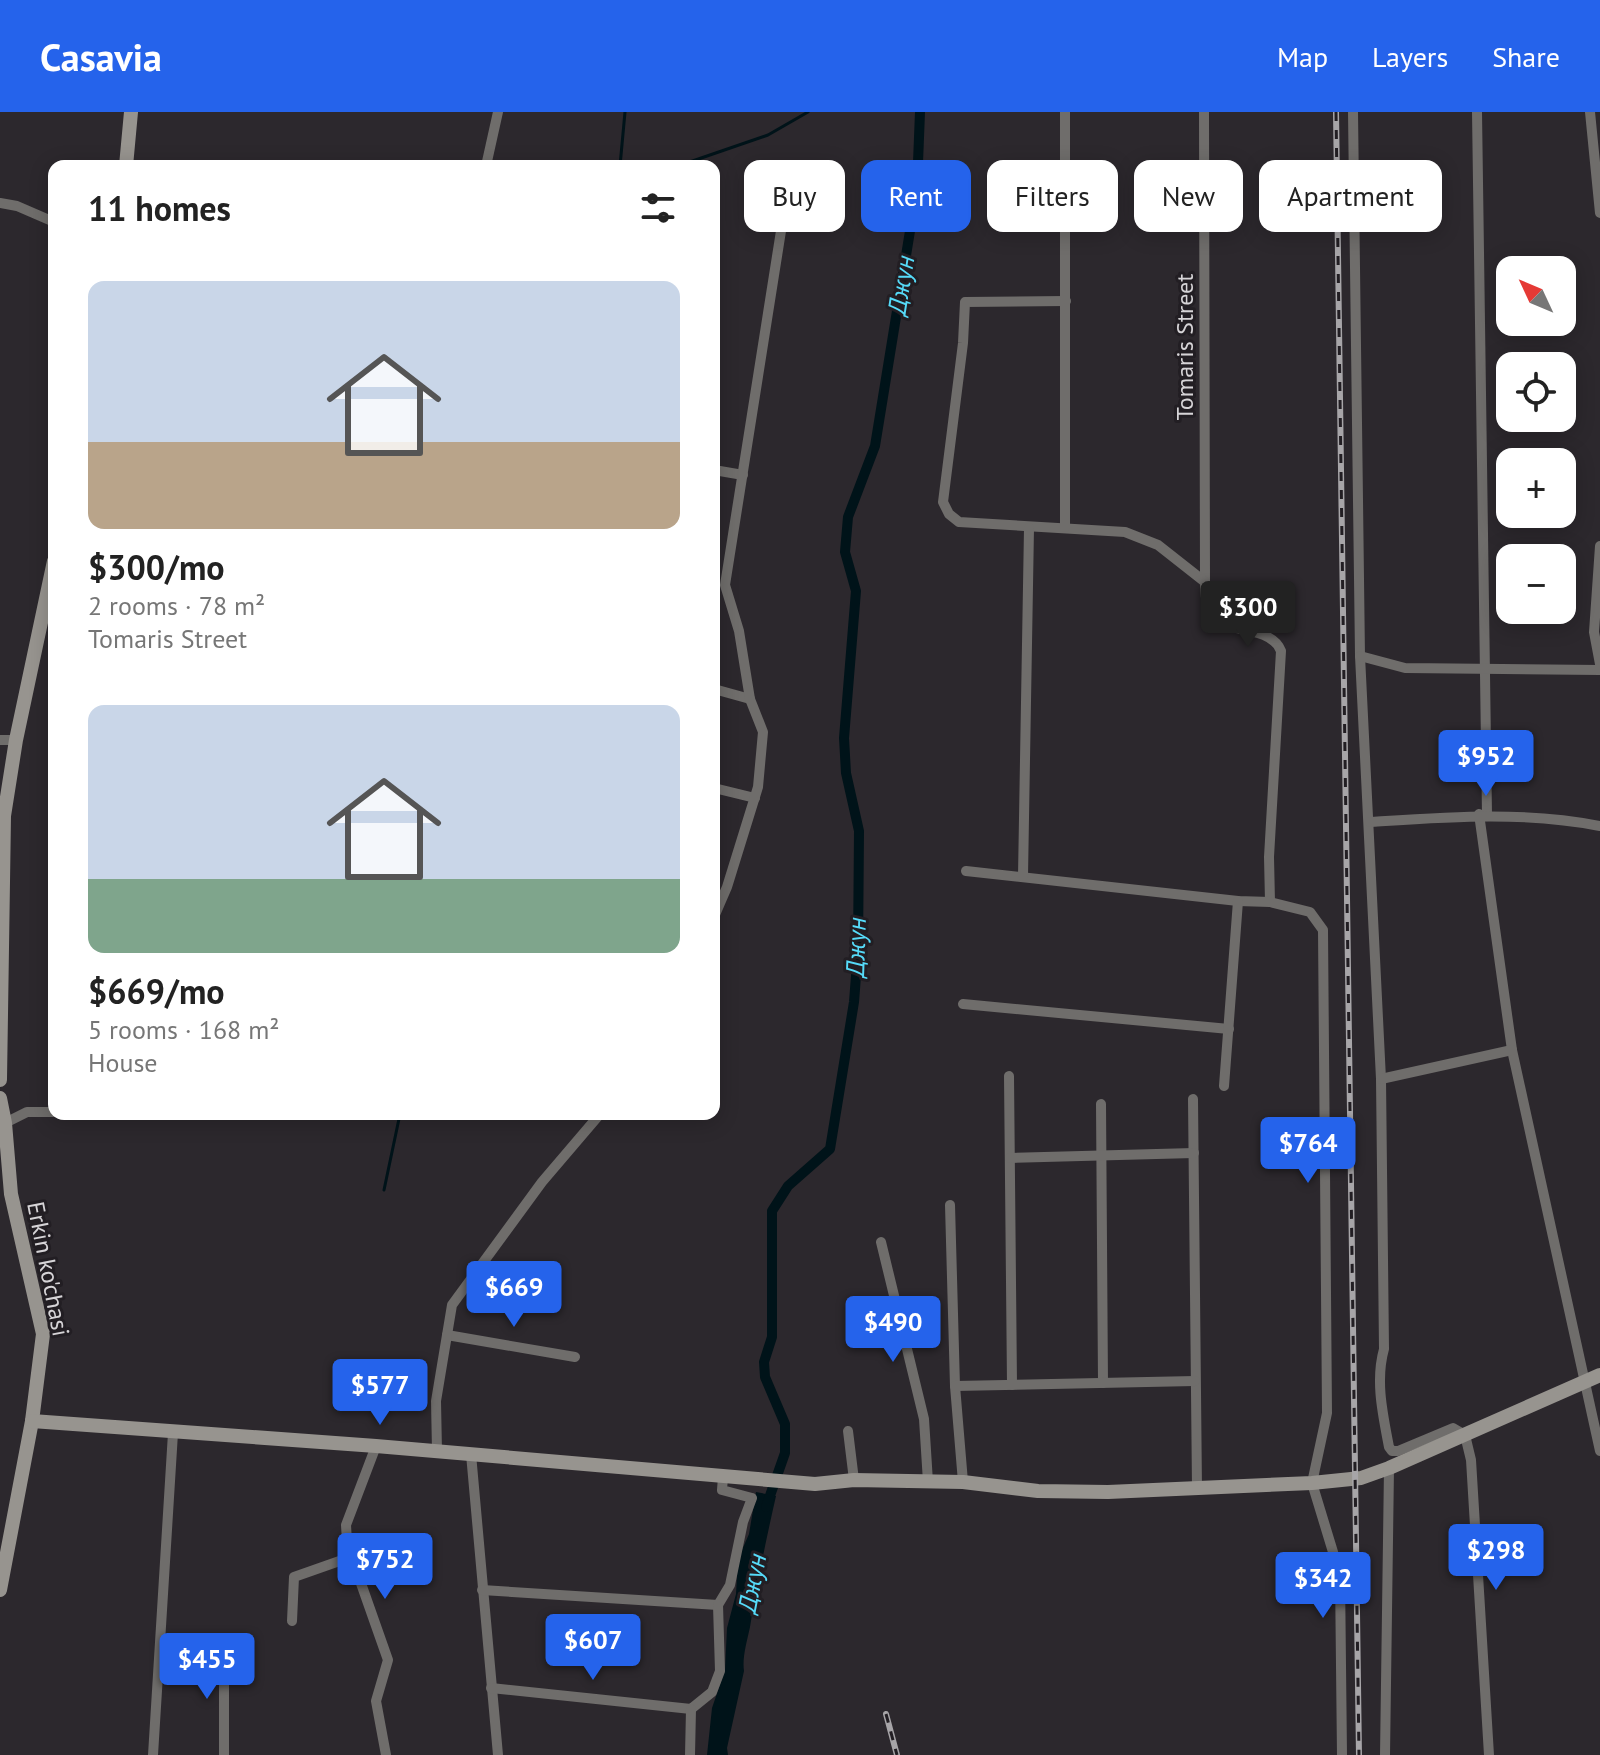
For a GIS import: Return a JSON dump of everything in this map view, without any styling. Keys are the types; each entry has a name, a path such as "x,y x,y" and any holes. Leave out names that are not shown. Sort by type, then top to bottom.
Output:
{"main road":[{"path":"127,160 131,112"},
{"path":"0,1080 4,816 16,740 48,589"},
{"name":"Erkin ko'chasi","path":"0,1098 5,1123 5,1194 43,1334 32,1421 0,1590"},
{"path":"32,1421 376,1446 815,1484 854,1480 963,1482 1038,1491 1108,1492 1361,1478 1593,1378"}],"street":[{"path":"487,160 498,112"},
{"path":"1065,112 1065,527"},
{"name":"Tomaris Street","path":"1204,112 1206,602 1217,621 1223,625 1268,636 1281,651 1269,857 1270,902"},
{"path":"1353,112 1360,656 1381,1079 1384,1349 1380,1381 1392,1451 1453,1428 1465,1435 1471,1460 1489,1755"},
{"path":"1477,112 1486,669 1483,815 1512,1050 1593,1378 1600,1451"},
{"path":"1590,112 1600,213"},
{"path":"0,203 17,206 48,219"},
{"path":"720,892 755,798 763,732 750,699 739,631 720,583 743,475 781,232"},
{"path":"1066,301 965,302 963,343 943,502 949,514 959,522 1125,532 1158,545 1205,582"},
{"path":"720,471 743,475"},
{"path":"1023,876 1029,528"},
{"path":"1600,546 1594,632 1600,664"},
{"path":"1360,656 1405,668 1600,670"},
{"path":"720,691 750,699"},
{"path":"0,740 16,740"},
{"path":"720,789 755,798"},
{"path":"1370,822 1483,815 1562,819 1600,826"},
{"path":"966,871 1270,902 1310,912 1323,930 1327,1413 1312,1483 1340,1575 1342,1755"},
{"path":"1224,1086 1238,901"},
{"path":"963,1004 1229,1029"},
{"path":"1381,1079 1512,1050"},
{"path":"1009,1076 1012,1385"},
{"path":"1193,1099 1197,1489"},
{"path":"1101,1104 1103,1383"},
{"path":"5,1123 27,1112 48,1112"},
{"path":"437,1451 436,1401 452,1305 542,1182 595,1120"},
{"path":"1010,1158 1194,1153"},
{"path":"950,1205 955,1386 963,1482"},
{"path":"881,1242 924,1419 928,1482"},
{"path":"447,1335 575,1357"},
{"path":"955,1386 1195,1381"},
{"path":"848,1431 854,1480"},
{"path":"153,1755 173,1433"},
{"path":"376,1446 346,1525 348,1558 357,1572 388,1660 376,1701 386,1755"},
{"path":"471,1454 498,1755"},
{"path":"1385,1755 1389,1468"},
{"path":"491,1688 691,1709 712,1692 720,1671 718,1605 730,1585 743,1522 752,1498 722,1490 723,1477"},
{"path":"292,1621 294,1577 348,1558"},
{"path":"482,1590 718,1605"},
{"path":"224,1755 226,1649"},
{"path":"160,1661 224,1669"},
{"path":"690,1755 691,1709"}],"water":[{"path":"756,1492 776,1496 745,1649 744,1671 728,1755 707,1755 712,1708 725,1670 727,1628 736,1594 738,1559 749,1534"}],"waterway":[{"path":"621,160 625,112"},
{"path":"695,160 768,135 808,112"},
{"name":"Джун","path":"766,1507 785,1453 785,1424 765,1377 764,1362 772,1337 772,1211 788,1186 830,1149 854,1002 858,950 859,831 846,773 844,738 856,591 845,552 848,517 875,446 917,188 920,112"},
{"path":"384,1190 399,1120"}],"railway":[{"path":"1336,112 1359,1755"},
{"path":"886,1714 897,1755"}]}
